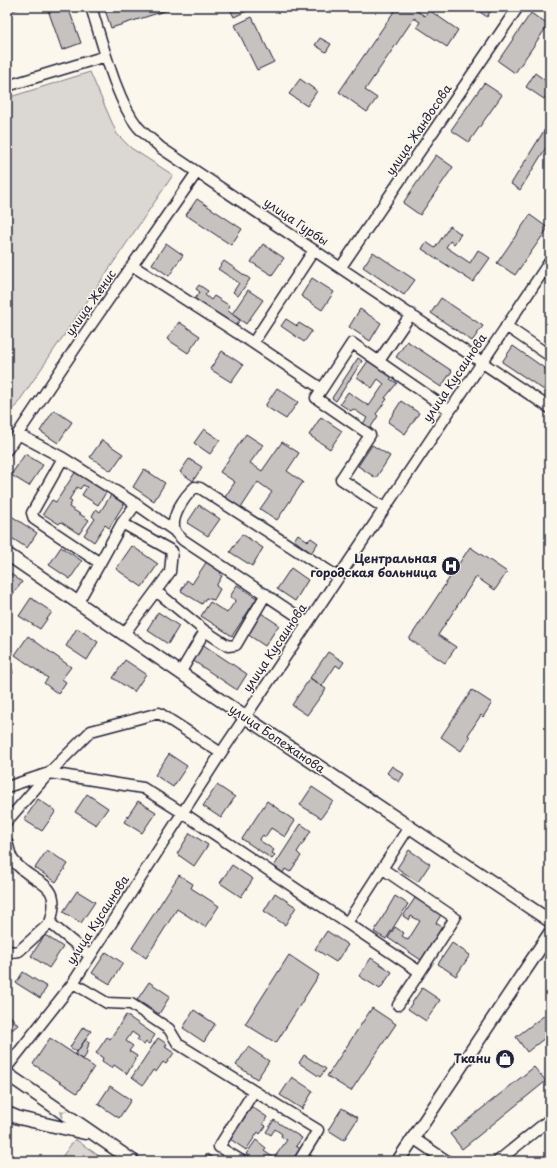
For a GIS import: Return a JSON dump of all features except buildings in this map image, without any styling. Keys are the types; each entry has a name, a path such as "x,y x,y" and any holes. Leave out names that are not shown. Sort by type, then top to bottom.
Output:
{"street":[{"name":"улица Гурбы","path":"91,7 106,56 127,111 139,128 161,148 550,408"},
{"name":"улица Жандосова","path":"341,267 518,7"},
{"path":"7,86 106,56"},
{"name":"улица Женис","path":"7,450 197,172"},
{"path":"253,343 314,250"},
{"name":"улица Кусаинова","path":"7,1067 73,983 221,753 550,262"},
{"path":"133,266 322,389"},
{"path":"379,361 411,314"},
{"path":"506,326 550,356"},
{"path":"384,508 341,479 370,435 316,398 352,343 450,410"},
{"path":"18,434 63,458 136,504 176,532 183,540 308,623"},
{"path":"63,458 32,513 34,519 100,562"},
{"path":"176,532 174,523 177,513 191,490 195,487 200,488 338,577"},
{"path":"78,602 122,523 136,504"},
{"path":"122,523 172,551 170,572 124,634"},
{"name":"улица Бопежанова","path":"7,554 245,717 550,921"},
{"path":"156,591 205,631 228,646 236,645 266,594"},
{"path":"180,673 205,631"},
{"path":"7,821 48,773 92,731 159,713 221,753"},
{"path":"7,787 48,773 143,788 183,813 420,972"},
{"path":"347,923 410,828"},
{"path":"7,842 13,860 47,887 55,899 54,910 50,923 19,951 12,952 7,950"},
{"path":"382,869 455,918 398,1005"},
{"path":"50,923 90,956"},
{"path":"398,1161 550,933"},
{"path":"73,983 107,1003 131,1004 169,1029 178,1044 318,1130 299,1161"},
{"path":"7,1074 133,1161"},
{"path":"242,1161 219,1147 254,1091"},
{"path":"7,1113 19,1118 61,1126 95,1136"},
{"path":"498,1161 550,1119"},
{"path":"413,1138 447,1161"}],"shaded area":[{"path":"90,72 117,134 131,148 173,175 7,419 7,98"},
{"path":"75,1139 106,1161 59,1161"}],"place":[{"name":"Центральная городская больница","path":"451,566"},
{"name":"Ткани","path":"505,1059"}]}
